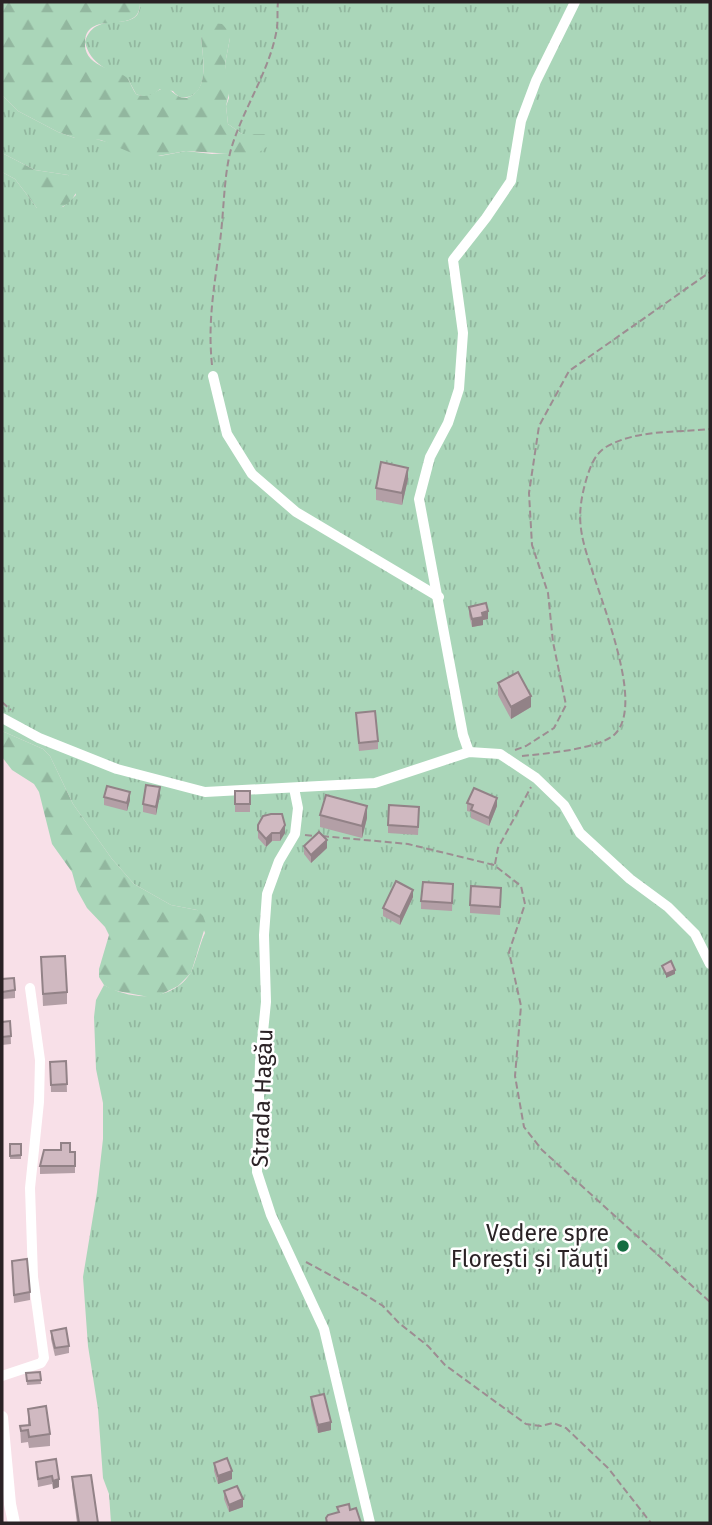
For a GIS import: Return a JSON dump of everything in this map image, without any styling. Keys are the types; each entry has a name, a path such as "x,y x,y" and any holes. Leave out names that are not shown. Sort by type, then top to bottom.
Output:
{"street":[{"path":"469,752 463,735 419,499 430,457 448,423 459,390 463,333 453,260 511,181 521,121 536,81 575,2"},
{"path":"213,376 227,434 252,474 296,512 439,597"},
{"path":"2,718 39,738 117,769 205,792 375,783 469,752 500,754 536,778 564,805 580,833 630,879 668,907 695,934 710,964"},
{"name":"Strada Hagău","path":"294,788 298,808 295,834 279,861 267,894 264,935 266,1002 260,1062 257,1172 271,1215 324,1329 370,1523"},
{"path":"2,1376 41,1363 44,1358 33,1277 30,1188 39,1102 40,1060 30,988"},
{"path":"2,1417 6,1505 15,1523"}],"path":[{"path":"213,376 209,333 230,153 269,55 277,29 278,2"},
{"path":"710,272 569,371 540,426 529,493 532,545 548,593 553,642 566,705 554,729 526,746 513,750 517,755 598,743 615,734 622,720 626,702 624,684 582,536 579,506 591,464 599,452 621,440 649,433 710,429"},
{"path":"494,864 498,848 536,778"},
{"path":"295,834 408,845 494,864 522,886 525,904 509,952 522,1006 515,1076 524,1127 542,1150 710,1302"},
{"path":"306,1262 383,1306 445,1365 526,1424 541,1426 553,1423 566,1428 608,1468 651,1523"}],"green space":[{"path":"2,2 140,2 138,13 132,19 95,26 88,32 85,42 90,58 124,76 136,94 145,96 166,87 183,98 190,97 197,91 204,69 201,36 212,23 222,24 228,30 230,38 225,64 230,89 226,106 228,124 242,134 265,134 269,145 257,154 248,155 186,151 152,157 134,154 101,140 75,138 18,111 2,95"},
{"path":"140,2 710,2 710,1523 111,1523 109,1494 103,1478 83,1277 103,1139 103,1103 96,1069 96,1000 104,985 137,996 172,990 190,974 205,933 197,910 171,905 134,884 112,859 73,804 50,756 43,749 2,731 2,172 15,179 37,208 63,207 76,195 68,175 35,170 2,153 2,95 18,111 58,132 160,156 186,151 230,153 258,134 242,134 228,124 226,106 229,98 225,64 230,38 201,36 202,80 195,94 185,98 179,97 173,91 160,89 148,96 136,94 128,79 107,70 91,56 85,42 91,31 98,25 133,18 138,13"},
{"path":"2,153 35,170 68,175 78,187 76,194 68,204 57,209 37,208 15,179 2,172"},
{"path":"2,731 43,749 50,756 73,804 112,859 134,884 171,905 197,910 203,916 206,924 191,973 178,986 154,998 112,990 104,985 99,977 99,969 109,935 87,908 77,890 72,872 52,844 39,792 34,784 12,770 2,757"}],"building":[{"path":"381,462 408,468 402,493 376,488"},
{"path":"486,603 488,611 482,613 483,617 472,619 469,607"},
{"path":"518,672 531,696 511,707 498,683"},
{"path":"375,711 378,741 359,743 356,713"},
{"path":"146,785 160,787 156,807 143,804"},
{"path":"107,786 130,792 127,803 104,797"},
{"path":"474,788 497,798 489,818 471,810 473,805 467,803"},
{"path":"235,791 250,791 250,804 235,804"},
{"path":"326,795 367,806 362,826 320,815"},
{"path":"389,805 419,807 418,827 388,825"},
{"path":"282,814 285,825 280,833 272,833 266,839 258,830 258,825 263,816"},
{"path":"319,832 327,840 311,855 304,846"},
{"path":"396,881 413,890 400,917 383,908"},
{"path":"423,882 453,884 452,903 421,901"},
{"path":"471,886 501,888 500,907 470,905"},
{"path":"65,956 67,992 43,994 41,957"},
{"path":"671,961 675,970 666,974 662,966"},
{"path":"14,978 15,990 2,992 2,979"},
{"path":"10,1021 11,1036 2,1037 2,1022"},
{"path":"66,1061 67,1084 51,1085 50,1062"},
{"path":"61,1143 70,1143 70,1152 75,1152 75,1166 40,1166 44,1150 61,1150"},
{"path":"10,1144 21,1144 21,1155 10,1156"},
{"path":"27,1259 30,1292 14,1295 12,1261"},
{"path":"66,1328 69,1346 55,1348 51,1331"},
{"path":"40,1372 41,1380 27,1381 26,1373"},
{"path":"324,1394 331,1422 318,1425 311,1397"},
{"path":"46,1406 50,1434 29,1437 28,1430 21,1431 20,1426 30,1425 28,1409"},
{"path":"227,1458 232,1471 218,1476 214,1463"},
{"path":"56,1459 59,1479 53,1481 52,1476 38,1479 36,1462"},
{"path":"91,1475 98,1523 79,1523 72,1477"},
{"path":"237,1486 243,1499 229,1505 224,1491"},
{"path":"349,1504 350,1510 356,1508 361,1523 327,1523 328,1515 339,1512 337,1507"}],"place":[{"name":"Vedere spre Florești și Tăuți","path":"623,1246"}]}
